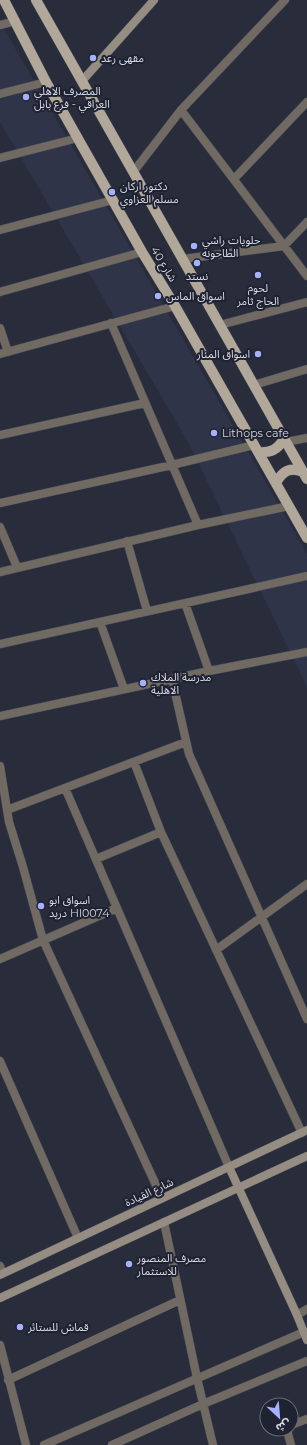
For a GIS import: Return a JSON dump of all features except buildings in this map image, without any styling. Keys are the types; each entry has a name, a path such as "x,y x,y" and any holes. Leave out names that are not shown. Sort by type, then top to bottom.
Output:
{"main road":[{"name":"شارع 40","path":"4,0 46,82 307,538"},
{"name":"شارع 40","path":"36,0 305,476"},
{"path":"256,448 273,451 285,441"},
{"path":"276,483 282,474 289,470 298,470 305,476"}],"street":[{"path":"82,81 154,0"},
{"path":"134,172 181,110 285,0"},
{"path":"0,25 16,21"},
{"path":"0,94 46,82"},
{"path":"234,179 307,102"},
{"path":"181,110 307,276"},
{"path":"0,158 78,138"},
{"path":"0,230 113,200"},
{"path":"183,259 284,246 307,222"},
{"path":"0,292 142,252"},
{"path":"220,325 307,302"},
{"path":"0,354 175,306"},
{"path":"112,324 198,525"},
{"path":"0,328 8,352"},
{"path":"254,385 307,369"},
{"path":"0,435 145,403"},
{"path":"285,441 307,438"},
{"path":"0,503 256,448"},
{"path":"0,572 127,541 289,506"},
{"path":"0,527 17,567"},
{"path":"127,541 147,611"},
{"path":"0,644 307,576"},
{"path":"185,602 209,671"},
{"path":"100,622 124,689"},
{"path":"0,716 209,671 307,652"},
{"path":"172,679 189,754 307,1019"},
{"path":"7,810 186,742"},
{"path":"134,762 161,832 216,950 304,1131"},
{"path":"0,766 9,822 23,867 42,940 162,1198"},
{"path":"44,1445 197,1378 305,1336 297,1315 229,1167 65,788"},
{"path":"96,859 161,832"},
{"path":"216,950 307,884"},
{"path":"0,959 117,908"},
{"path":"0,1061 78,1238"},
{"name":"شارع القيادة","path":"1,1271 78,1238 304,1131"},
{"path":"0,1298 307,1156"},
{"path":"164,1222 197,1378 213,1445"},
{"path":"8,1380 180,1300"},
{"path":"297,1315 307,1309"},
{"path":"0,1345 26,1445"},
{"path":"112,1445 203,1404 307,1361"}],"shaded area":[{"path":"0,22 307,554 307,687 188,442 0,122"}],"place":[{"name":"مقهى رعد","path":"93,58"},
{"name":"المصرف الاهلي العراقي - فرع بابل","path":"26,97"},
{"name":"دكتور اركان مسلم العزاوي","path":"112,192"},
{"name":"حلويات راشي الطاحونه","path":"194,246"},
{"name":"نستد","path":"197,263"},
{"name":"لحوم الحاج ثامر","path":"258,275"},
{"name":"اسواق الماس","path":"158,296"},
{"name":"اسواق المنار","path":"258,354"},
{"name":"Lithops cafe","path":"214,433"},
{"name":"مدرسة الملاك الاهلية","path":"143,683"},
{"name":"اسواق ابو دريد Hl0074","path":"41,906"},
{"name":"مصرف المنصور للاستثمار","path":"129,1264"},
{"name":"قماش للستائر","path":"20,1327"}]}
